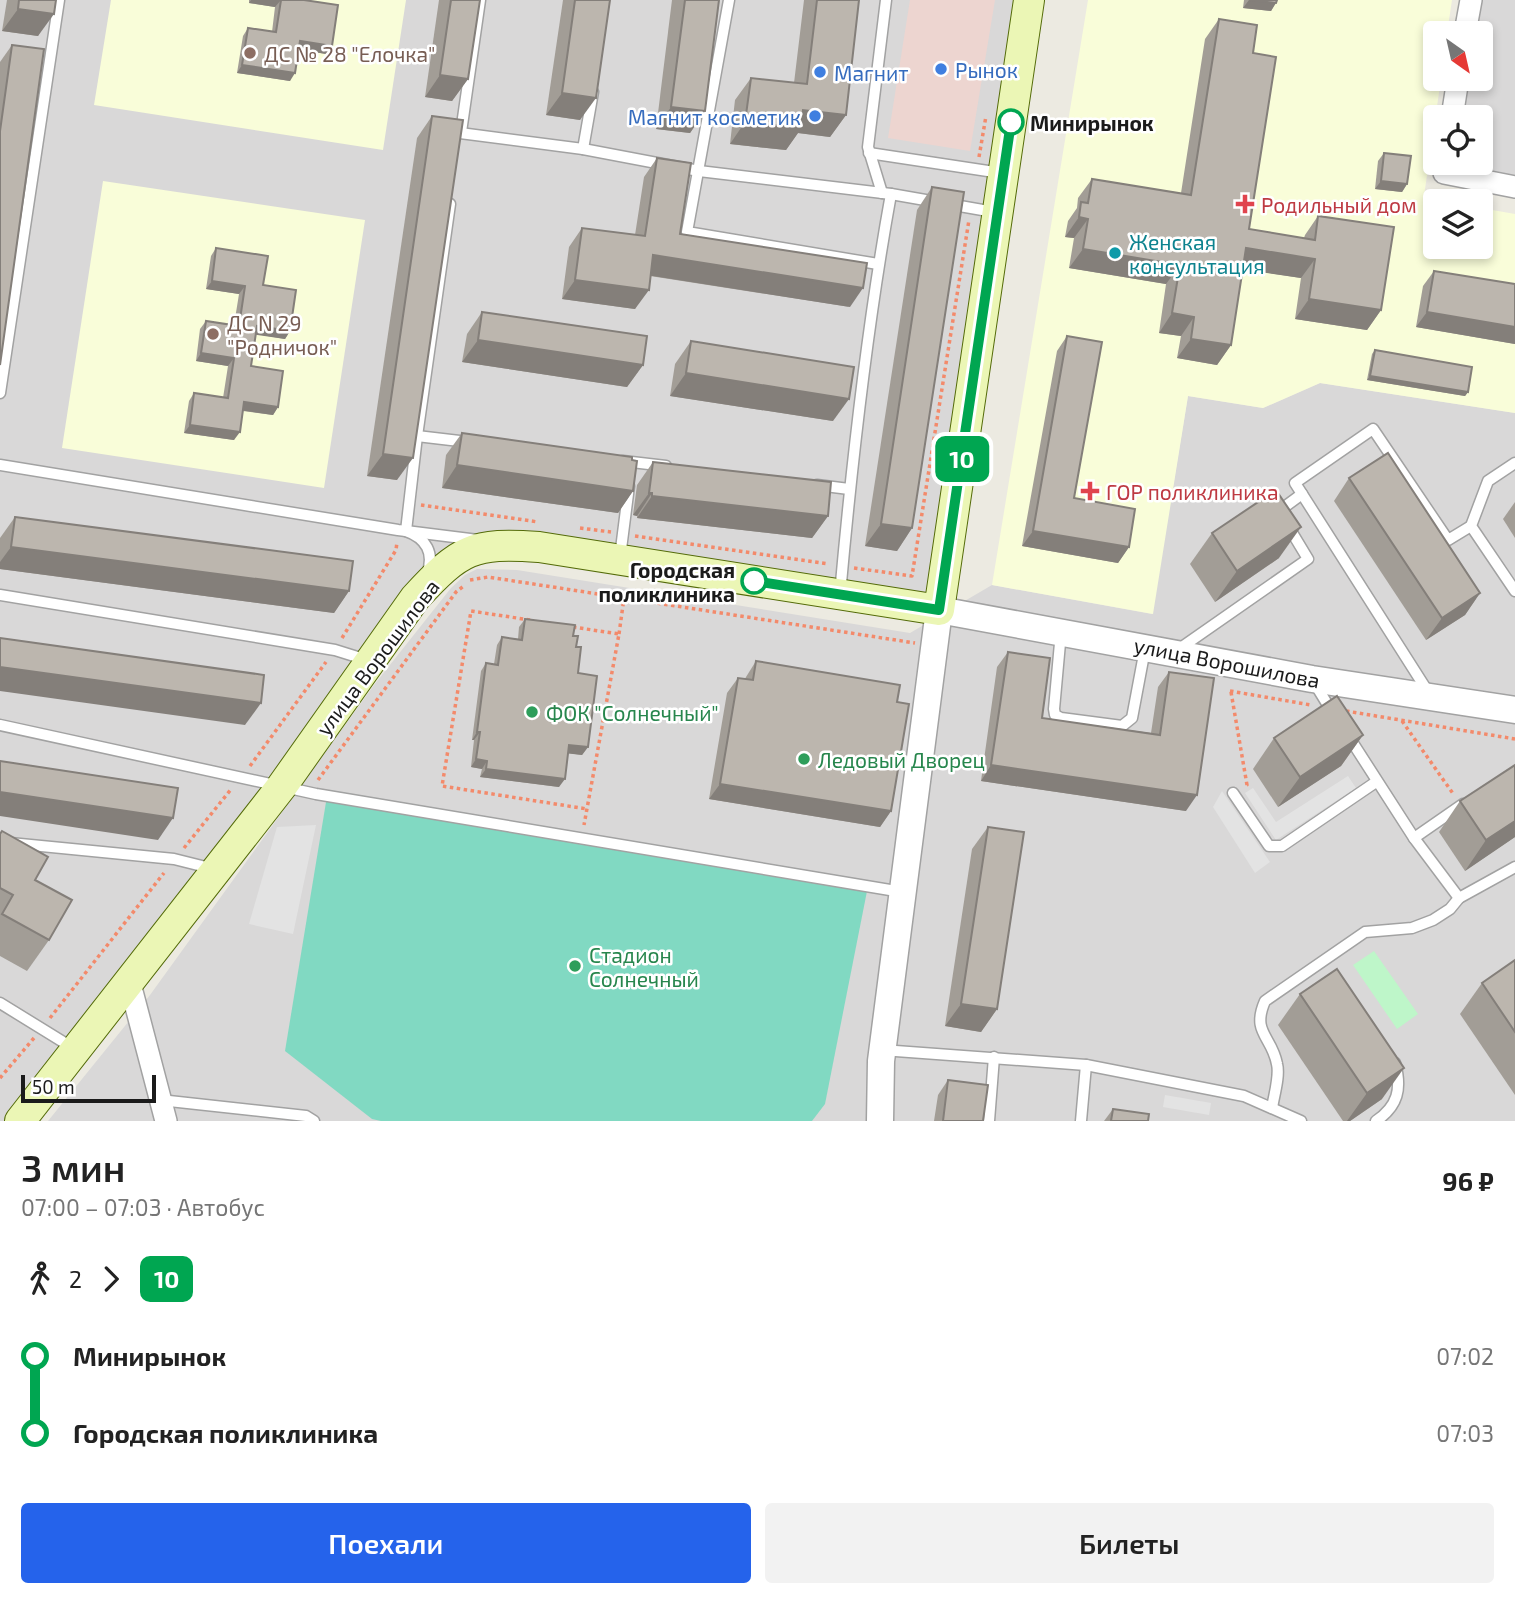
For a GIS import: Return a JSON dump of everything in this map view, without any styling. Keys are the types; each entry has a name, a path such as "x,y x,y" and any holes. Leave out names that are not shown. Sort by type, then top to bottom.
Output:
{"main road":[{"path":"939,610 1029,0"},
{"name":"улица Ворошилова","path":"20,1121 216,869 295,789 370,660 415,598 435,577 465,553 485,546 507,544 539,547 939,610"}],"street":[{"path":"1467,21 1471,0"},
{"path":"1471,175 1515,187"},
{"path":"880,1121 883,1050 939,610"},
{"name":"улица Ворошилова","path":"939,610 1312,679 1515,710"},
{"path":"129,980 166,1121"}],"lane":[{"path":"0,393 59,0"},
{"path":"458,147 480,0"},
{"path":"729,0 687,232 878,264"},
{"path":"840,595 849,489 887,193 868,147 886,0"},
{"path":"36,64 49,65"},
{"path":"583,149 595,81"},
{"path":"460,133 583,149 699,171 887,193 998,212"},
{"path":"869,153 1003,174"},
{"path":"406,531 453,188"},
{"path":"1431,697 1295,483 1373,429 1448,540 1471,526 1488,481 1515,463"},
{"path":"417,436 484,444"},
{"path":"605,459 673,467"},
{"path":"620,560 632,462"},
{"path":"0,465 406,531 507,544"},
{"path":"808,484 849,489"},
{"path":"1175,652 1308,559 1279,511 1302,494"},
{"path":"1471,526 1515,591"},
{"path":"406,531 418,535 427,543 430,557 429,570 415,598"},
{"path":"0,595 335,650 370,660"},
{"path":"1061,632 1054,709 1055,715 1061,718 1122,726 1129,723 1146,647"},
{"path":"1312,679 1376,782 1459,898"},
{"path":"0,725 295,789 902,892"},
{"path":"1233,793 1269,846 1275,848 1282,846 1376,782"},
{"path":"1414,838 1472,798"},
{"path":"0,842 174,859 216,869"},
{"path":"1272,1108 1278,1065 1259,1024 1259,1015 1265,1001 1365,932 1412,928 1433,920 1450,909 1459,898 1515,867"},
{"path":"1324,960 1332,971"},
{"path":"0,1003 75,1050"},
{"path":"883,1050 1086,1065 1244,1096 1301,1121"},
{"path":"1376,1121 1390,1111 1399,1088 1396,1063 1388,1052"},
{"path":"989,1121 994,1057"},
{"path":"1081,1121 1086,1065"},
{"path":"160,1100 306,1116 314,1121"}],"path":[{"path":"295,789 456,592 470,580 488,577 934,645"},
{"path":"582,837 624,598"},
{"path":"538,621 471,611 442,786 587,809"},
{"path":"565,625 619,634"},
{"path":"1225,662 1247,785 1233,793"},
{"path":"1230,691 1515,739"},
{"path":"1401,720 1461,806"}],"shaded area":[{"path":"0,0 1029,0 939,610 620,560 465,553 20,1121 0,1121"},
{"name":"ДС № 28 \"Елочка\"","path":"111,0 406,0 383,150 94,105"},
{"name":"Рынок","path":"910,0 995,0 970,151 888,138"},
{"name":"Родильный дом","path":"1088,0 1452,0 1449,21 1423,21 1423,91 1439,91 1437,105 1423,105 1423,175 1427,175 1423,189 1423,259 1493,259 1493,210 1515,214 1515,413 1320,383 1263,408 1188,396 1153,614 992,585"},
{"path":"1471,0 1515,0 1515,187 1480,175 1493,175 1493,105 1454,105 1456,91 1493,91 1493,21 1467,21"},
{"name":"ДС N 29 \"Родничок\"","path":"103,181 365,220 324,488 62,448"},
{"path":"1320,383 1515,413 1515,1121 48,1121 150,995 374,685 451,588 465,575 477,569 517,570 910,633 992,585 1152,614 1188,396 1263,408"},
{"path":"1348,776 1356,788 1276,840 1245,793 1253,788 1276,822"},
{"path":"1222,791 1270,862 1255,873 1213,807"},
{"path":"316,825 293,934 249,924 277,827"},
{"path":"1165,1095 1211,1103 1209,1115 1163,1107"}],"green space":[{"name":"Стадион Солнечный","path":"328,790 869,881 825,1104 812,1121 372,1119 285,1051"},
{"path":"1374,951 1418,1014 1397,1029 1353,965"}],"building":[{"path":"19,0 56,0 54,14 18,9"},
{"path":"281,0 338,5 332,46 300,41 295,73 242,65 248,28 276,32"},
{"path":"451,0 480,0 468,79 440,75"},
{"path":"575,0 610,0 596,98 562,93"},
{"path":"685,0 719,0 705,111 671,107"},
{"path":"817,0 859,0 846,115 803,110 801,128 745,122 751,78 807,84"},
{"path":"1249,0 1277,0 1276,3"},
{"path":"1219,19 1257,25 1253,53 1276,57 1249,229 1315,240 1318,216 1394,227 1381,310 1309,299 1315,259 1246,248 1231,345 1191,339 1194,317 1172,313 1180,265 1083,249 1088,219 1079,217 1081,202 1088,203 1092,179 1191,195"},
{"path":"12,45 44,49 0,365 0,131"},
{"path":"432,116 463,120 413,458 383,454"},
{"path":"1384,153 1411,156 1407,184 1381,181"},
{"path":"657,158 691,163 680,234 867,263 863,288 653,255 649,290 575,280 582,228 645,236"},
{"path":"932,187 964,192 912,528 881,524"},
{"path":"216,248 268,256 263,285 296,290 290,331 257,326 251,366 283,371 278,407 244,402 240,432 190,425 194,393 228,398 234,358 201,353 206,321 239,326 245,286 212,281"},
{"path":"1434,271 1515,284 1515,327 1427,312"},
{"path":"482,312 647,336 643,365 478,340"},
{"path":"1067,336 1102,342 1074,498 1135,509 1129,547 1033,531"},
{"path":"691,341 854,367 849,399 686,373"},
{"path":"1375,350 1472,367 1468,392 1370,376"},
{"path":"462,433 632,457 632,460 637,461 633,491 457,465"},
{"path":"1388,453 1480,593 1442,618 1349,478"},
{"path":"653,462 831,482 828,516 652,496 652,493 649,493"},
{"path":"1276,490 1301,527 1237,571 1212,533"},
{"path":"15,517 353,561 349,591 11,547"},
{"name":"ФОК \"Солнечный\"","path":"525,619 575,625 573,636 578,636 576,647 581,647 578,673 597,676 588,747 569,745 565,779 486,769 487,761 476,759 486,663 498,665 502,637 522,640"},
{"path":"0,638 264,675 261,703 0,667"},
{"path":"1008,652 1050,658 1042,718 1160,735 1169,672 1214,678 1197,795 991,765"},
{"name":"Ледовый Дворец","path":"756,661 900,685 897,702 909,704 891,811 720,784 738,678 753,680"},
{"path":"1337,696 1363,735 1300,777 1274,738"},
{"path":"0,761 178,788 173,818 0,792"},
{"path":"1515,765 1515,821 1486,840 1460,801"},
{"path":"988,827 1024,832 997,1009 961,1004"},
{"path":"2,831 48,857 35,880 72,900 49,940 2,914 13,895 0,888"},
{"path":"1515,960 1515,1032 1482,983"},
{"path":"1337,969 1404,1068 1367,1093 1300,994"},
{"path":"948,1080 988,1085 983,1121 943,1121"},
{"path":"1113,1109 1149,1114 1148,1121 1111,1121"}],"bus line":[{"name":"10","path":"754,581 939,610 1011,122"}],"place":[{"name":"ДС № 28 \"Елочка\"","path":"250,53"},
{"name":"Рынок","path":"941,69"},
{"name":"Магнит","path":"820,72"},
{"name":"Магнит косметик","path":"815,116"},
{"name":"Минирынок","path":"1011,122"},
{"name":"Родильный дом","path":"1245,204"},
{"name":"Женская консультация","path":"1115,253"},
{"name":"ДС N 29 \"Родничок\"","path":"213,334"},
{"name":"ГОР поликлиника","path":"1090,491"},
{"name":"Городская поликлиника","path":"754,581"},
{"name":"ФОК \"Солнечный\"","path":"532,712"},
{"name":"Ледовый Дворец","path":"804,759"},
{"name":"Стадион Солнечный","path":"575,966"}]}
